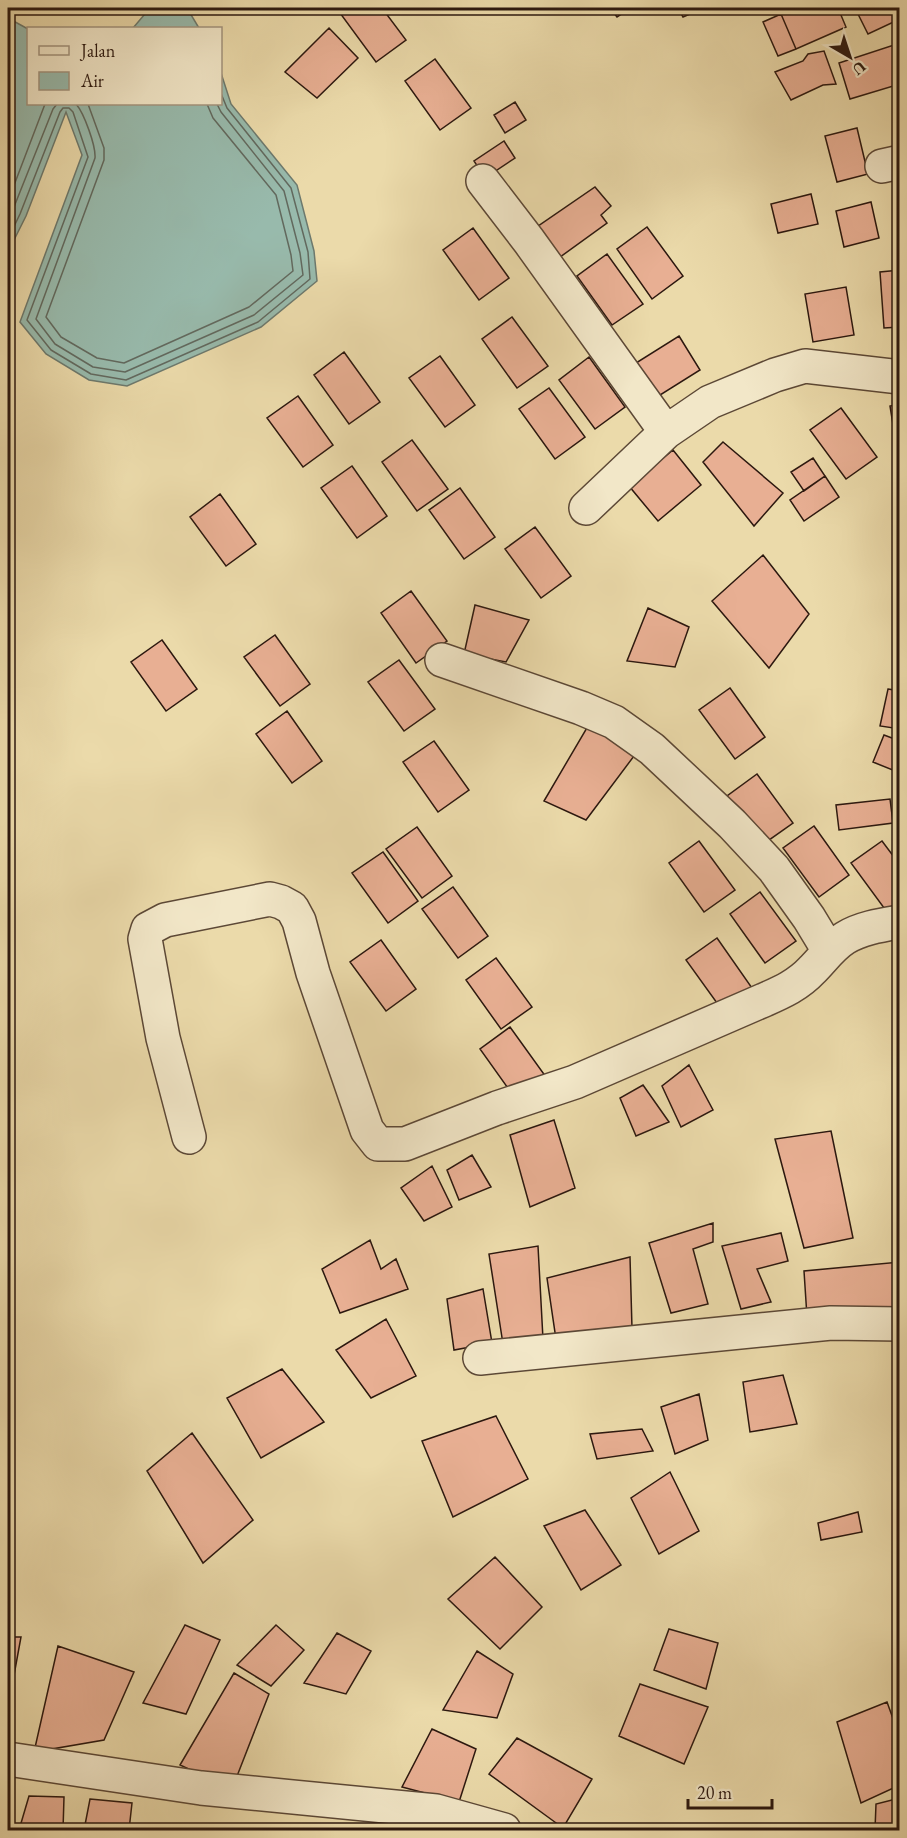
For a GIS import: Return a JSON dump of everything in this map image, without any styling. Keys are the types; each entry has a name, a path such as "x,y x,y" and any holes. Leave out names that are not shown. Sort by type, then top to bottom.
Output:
{"street":[{"path":"483,181 530,240 666,432"},
{"path":"586,508 666,432 710,402 775,375 805,366 900,376"},
{"path":"442,660 581,708 614,722 652,749 732,824 774,868 829,951"},
{"path":"189,1137 163,1038 145,939 148,929 165,920 270,900 292,908 299,921 312,973 367,1130 378,1144 390,1145 405,1144 497,1108 575,1083 764,1000 790,988 847,937 868,928 900,921"},
{"path":"480,1358 831,1323 900,1324"},
{"path":"8,1759 201,1788 436,1811 504,1830"}],"water":[{"path":"150,8 187,8 198,27 134,27"},
{"path":"8,18 27,28 27,105 222,105 222,76 231,104 297,185 314,251 317,281 261,327 127,386 89,380 46,354 20,322 82,155 66,112 26,216 8,252"}],"building":[{"path":"348,8 382,8 406,40 376,62 340,13"},
{"path":"610,8 631,8 617,17"},
{"path":"678,8 704,8 683,17"},
{"path":"795,8 838,8 846,27 796,49 781,14"},
{"path":"855,8 900,8 900,19 868,34"},
{"path":"781,14 796,49 778,56 763,22"},
{"path":"329,28 358,58 317,98 285,72"},
{"path":"900,43 900,84 850,99 839,63"},
{"path":"824,51 836,84 823,85 791,100 775,72 803,61 808,54"},
{"path":"435,59 471,108 440,130 405,81"},
{"path":"515,102 526,120 505,133 494,115"},
{"path":"857,128 868,174 837,182 825,136"},
{"path":"504,141 515,158 485,178 474,161"},
{"path":"595,187 611,206 601,215 607,223 556,260 531,231"},
{"path":"811,194 818,224 778,233 771,204"},
{"path":"871,202 879,238 844,247 836,211"},
{"path":"647,227 683,276 652,299 617,249"},
{"path":"473,228 509,278 479,300 443,250"},
{"path":"607,254 643,304 612,325 577,276"},
{"path":"900,270 900,327 884,328 880,272"},
{"path":"846,287 854,335 813,342 805,294"},
{"path":"512,317 548,366 517,388 482,339"},
{"path":"679,336 700,370 649,402 628,368"},
{"path":"344,352 380,402 349,424 314,375"},
{"path":"440,356 475,405 445,427 409,378"},
{"path":"589,357 625,407 595,429 559,380"},
{"path":"549,388 585,437 555,459 519,409"},
{"path":"298,396 333,445 303,467 267,418"},
{"path":"900,404 900,442 896,443 890,406"},
{"path":"841,408 877,457 846,479 810,430"},
{"path":"412,440 448,489 417,511 382,462"},
{"path":"723,442 783,493 754,526 703,462"},
{"path":"673,450 701,485 658,521 629,486"},
{"path":"813,458 825,476 804,491 791,472"},
{"path":"352,466 387,516 357,538 321,488"},
{"path":"825,476 839,497 804,521 790,500"},
{"path":"460,488 495,537 464,559 429,510"},
{"path":"220,494 256,544 226,566 190,517"},
{"path":"535,527 571,576 541,598 505,549"},
{"path":"763,555 809,614 769,668 712,601"},
{"path":"411,591 447,641 416,663 381,613"},
{"path":"475,605 529,620 506,662 464,654"},
{"path":"648,608 689,627 675,667 627,661"},
{"path":"275,635 310,684 280,706 244,657"},
{"path":"162,640 197,689 166,711 131,662"},
{"path":"399,660 435,709 404,731 368,682"},
{"path":"730,688 765,737 735,759 699,710"},
{"path":"888,689 900,691 900,729 880,726"},
{"path":"287,711 322,761 292,783 256,734"},
{"path":"588,726 637,752 586,820 544,801"},
{"path":"884,735 900,741 900,773 873,762"},
{"path":"434,741 469,790 438,812 403,762"},
{"path":"757,774 793,823 762,845 727,796"},
{"path":"890,799 893,823 839,830 836,805"},
{"path":"814,826 849,875 819,897 783,848"},
{"path":"417,827 452,876 422,898 386,849"},
{"path":"699,841 735,890 704,912 669,863"},
{"path":"882,841 900,865 900,903 887,912 851,863"},
{"path":"383,852 418,901 388,923 352,873"},
{"path":"453,887 488,936 458,958 422,909"},
{"path":"760,892 796,941 765,963 730,914"},
{"path":"717,938 752,988 722,1010 686,960"},
{"path":"381,940 416,989 386,1011 350,962"},
{"path":"496,958 532,1007 501,1029 466,980"},
{"path":"510,1027 546,1077 515,1098 480,1049"},
{"path":"689,1065 713,1110 681,1127 662,1086"},
{"path":"643,1085 669,1122 636,1136 620,1098"},
{"path":"554,1120 575,1188 530,1207 510,1135"},
{"path":"831,1131 853,1238 804,1248 775,1139"},
{"path":"472,1155 491,1187 459,1200 447,1170"},
{"path":"432,1166 452,1207 424,1221 401,1188"},
{"path":"713,1223 713,1242 693,1249 708,1304 671,1313 649,1243"},
{"path":"781,1233 788,1261 757,1269 771,1302 741,1309 722,1246"},
{"path":"370,1240 381,1269 396,1259 408,1289 340,1313 322,1269"},
{"path":"538,1246 543,1339 503,1344 489,1254"},
{"path":"630,1257 632,1328 557,1346 547,1278"},
{"path":"900,1262 900,1312 807,1317 804,1271"},
{"path":"483,1289 492,1343 454,1350 447,1299"},
{"path":"386,1319 416,1376 371,1398 336,1350"},
{"path":"282,1369 324,1422 261,1458 227,1398"},
{"path":"783,1375 797,1424 750,1432 743,1382"},
{"path":"699,1394 708,1440 675,1454 661,1407"},
{"path":"496,1416 528,1479 453,1517 422,1441"},
{"path":"642,1429 653,1451 597,1459 590,1434"},
{"path":"192,1433 253,1520 203,1563 147,1471"},
{"path":"670,1472 699,1531 659,1554 631,1498"},
{"path":"585,1510 621,1565 581,1590 544,1526"},
{"path":"858,1512 862,1532 821,1540 818,1523"},
{"path":"495,1557 542,1607 500,1649 448,1599"},
{"path":"185,1625 220,1640 186,1714 143,1703"},
{"path":"276,1625 304,1650 271,1686 237,1665"},
{"path":"669,1629 718,1643 706,1689 654,1670"},
{"path":"337,1633 371,1651 346,1694 304,1683"},
{"path":"8,1637 21,1637 8,1708"},
{"path":"58,1646 134,1672 104,1740 34,1752"},
{"path":"477,1651 513,1674 497,1718 443,1710"},
{"path":"234,1673 269,1694 232,1789 180,1765"},
{"path":"640,1684 708,1707 684,1764 619,1736"},
{"path":"887,1702 900,1738 900,1785 861,1803 837,1722"},
{"path":"432,1729 476,1749 459,1802 402,1787"},
{"path":"517,1738 592,1779 563,1828 489,1774"},
{"path":"29,1796 64,1797 63,1830 19,1830"},
{"path":"900,1798 900,1830 875,1830 876,1804"},
{"path":"90,1799 132,1803 129,1830 84,1830"}]}
